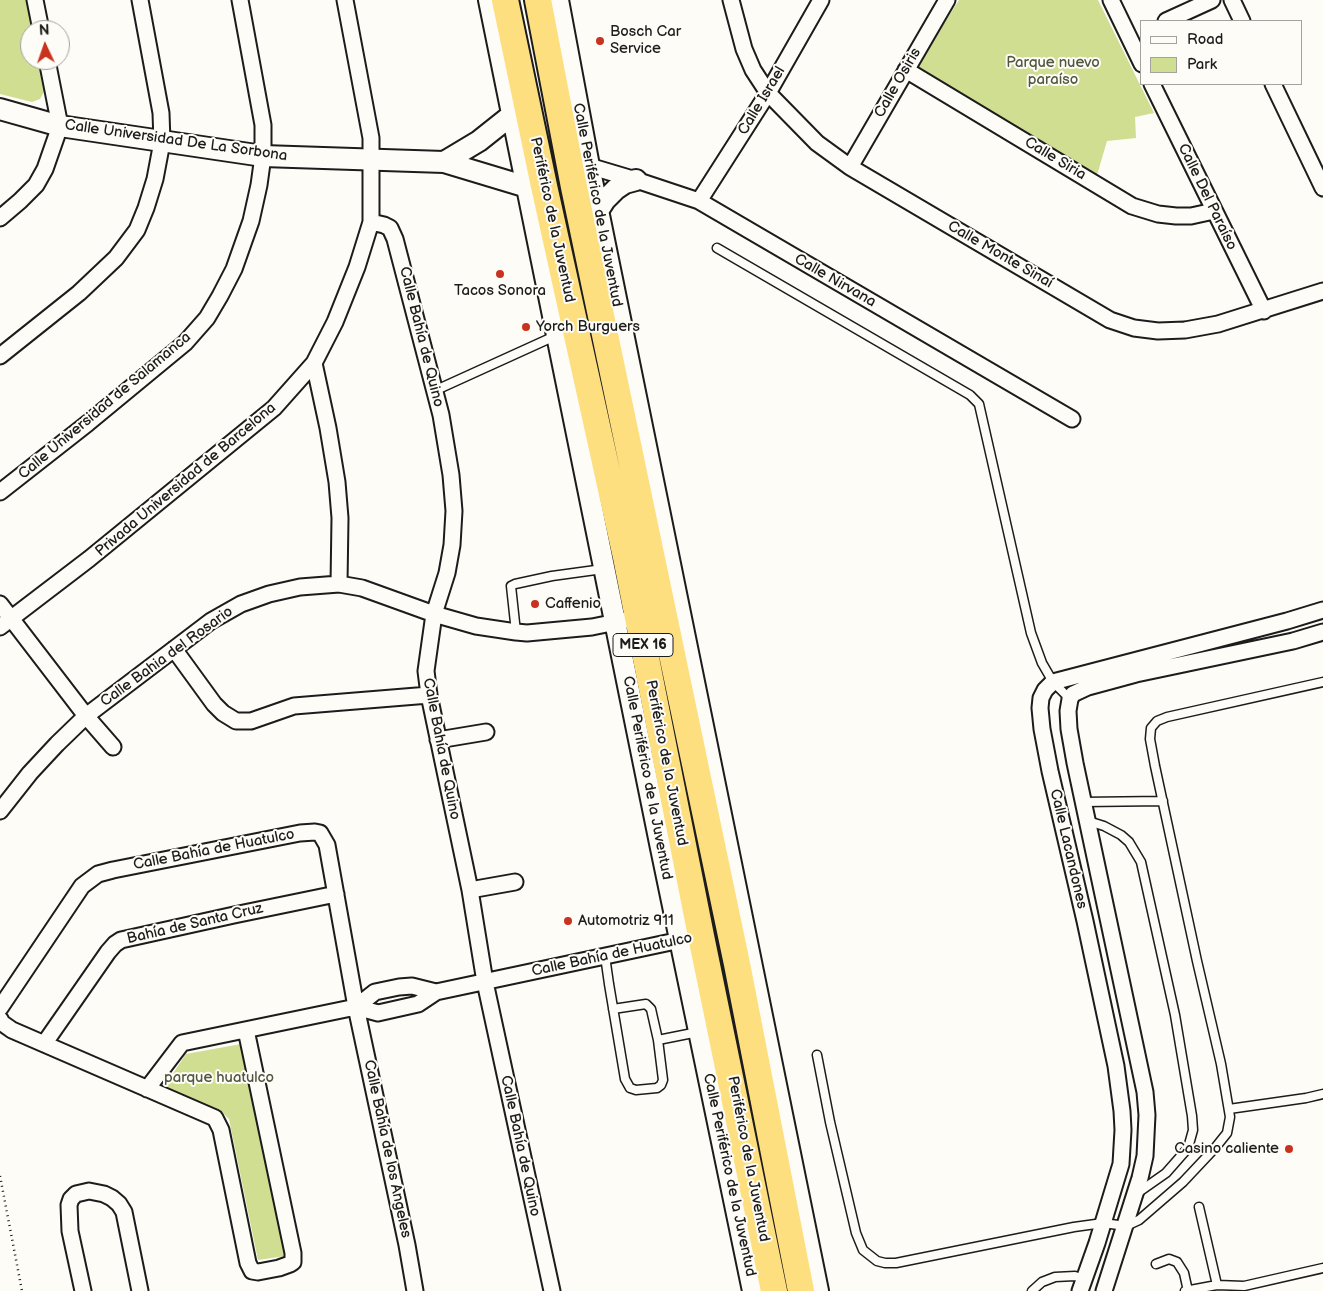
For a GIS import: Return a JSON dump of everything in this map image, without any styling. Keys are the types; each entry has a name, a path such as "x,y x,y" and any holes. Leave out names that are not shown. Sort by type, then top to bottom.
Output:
{"highway":[{"path":"500,0 511,25"},
{"name":"Periférico de la Juventud","path":"505,0 511,25 521,113 535,187 626,557 627,620 691,938 774,1291"},
{"name":"Periférico de la Juventud","path":"538,0 576,197 737,964 801,1291"},
{"path":"552,0 556,96"}],"main road":[{"path":"444,162 521,113 489,0"},
{"name":"Calle Periférico de la Juventud","path":"558,0 598,211 818,1291"},
{"name":"Calle Universidad De La Sorbona","path":"0,109 60,126 263,156 444,162 535,187"},
{"path":"598,211 605,200 616,189 625,183 636,180"},
{"path":"535,187 557,335 605,569 627,620"},
{"name":"Calle Periférico de la Juventud","path":"691,938 699,1032 753,1291"}],"street":[{"path":"35,0 39,20"},
{"path":"0,356 79,293 116,258 136,230 146,208 156,179 162,142 161,113 140,0"},
{"name":"Calle Universidad de Salamanca","path":"0,492 88,423 177,349 206,318 234,269 252,221 263,156 263,125 240,0"},
{"name":"Privada Universidad de Barcelona","path":"5,623 89,560 274,408 314,362 335,322 357,267 371,222 371,138 345,0"},
{"name":"Calle Monte Sinaí","path":"730,0 744,49 753,70 768,93 817,143 850,167 1110,320 1134,328 1158,331 1185,330 1218,324 1323,291"},
{"name":"Calle Israel","path":"699,201 768,93 822,0"},
{"name":"Calle Osiris","path":"850,167 947,0"},
{"path":"1111,0 1136,36 1140,55"},
{"path":"1168,20 1212,0"},
{"path":"1232,0 1242,20"},
{"path":"0,218 36,185 45,169 60,126 49,70"},
{"name":"Calle Siria","path":"906,70 1132,206 1158,214 1176,216 1191,216 1214,212"},
{"name":"Calle Del Paraíso","path":"1152,85 1264,311"},
{"path":"1273,85 1323,188"},
{"name":"Calle Nirvana","path":"589,166 699,201 1072,419"},
{"name":"Calle Bahía de Quino","path":"371,222 384,225 393,234 441,414 451,475 454,512 452,545 447,574 434,614 426,671 429,695 470,890 485,982 552,1291"},
{"path":"314,362 338,482 340,518 339,584"},
{"name":"Calle Bahia del Rosario","path":"0,812 30,773 86,716 211,621 241,604 269,594 300,587 339,584 362,588 434,614 476,626 527,633 592,627 627,620"},
{"path":"0,604 5,623 113,747"},
{"path":"1053,682 1323,610"},
{"path":"1070,699 1073,694 1088,687 1136,674 1293,641 1323,632"},
{"path":"174,649 214,704 222,713 236,721 252,721 294,706 429,695"},
{"name":"Calle Lacandones","path":"1053,682 1045,690 1041,698 1041,715 1050,771 1069,849 1116,1066 1122,1111 1121,1164 1086,1287"},
{"name":"Calle Lacandones","path":"1070,699 1068,711 1069,729 1145,1092 1147,1115 1145,1156 1136,1194 1104,1291"},
{"path":"438,740 486,732"},
{"name":"Calle Bahía de Huatulco","path":"0,1008 82,886 98,874 300,833 316,832 320,833 327,844 356,1007"},
{"path":"1069,849 1093,844"},
{"path":"470,890 515,882"},
{"name":"Bahía de Santa Cruz","path":"44,1044 108,952 121,940 234,914 336,894"},
{"path":"1085,921 1108,914"},
{"name":"Calle Bahía de Huatulco","path":"356,1007 378,1013 418,1004 436,992 691,938"},
{"name":"Calle Bahía de Huatulco","path":"147,1088 182,1043 356,1007 375,992 399,987 412,986 436,992"},
{"name":"Calle Bahía de los Angeles","path":"356,1007 407,1245 415,1291"},
{"path":"0,1018 2,1023 12,1030 215,1118 221,1130 246,1255 250,1268 258,1272 290,1264 293,1262 293,1258 292,1244 246,1030"},
{"path":"83,1291 70,1231 69,1205 71,1199 76,1194 89,1191 112,1198 124,1212 140,1291"}],"lane":[{"path":"717,248 970,395 979,404 1031,633 1042,663 1053,682 1070,699"},
{"path":"434,391 557,335"},
{"path":"516,632 511,586 552,576 605,569"},
{"path":"817,1055 830,1122 856,1233 863,1250 877,1261 896,1263 1074,1227 1103,1223 1126,1226 1139,1220 1183,1182 1219,1144 1229,1127 1229,1109 1221,1064 1150,739 1151,728 1157,721 1186,712 1323,682"},
{"path":"1083,802 1163,801"},
{"path":"1088,821 1104,826 1121,835 1129,842 1141,862 1175,1015 1192,1116 1191,1140 1184,1153 1166,1173 1136,1194"},
{"path":"605,956 625,1079 630,1088 645,1090 658,1088 662,1080 658,1040 651,1010 646,1004 614,1009"},
{"path":"658,1040 699,1032"},
{"path":"1229,1109 1289,1101 1323,1094"},
{"path":"1199,1206 1217,1285"},
{"path":"1156,1264 1170,1259 1177,1262 1184,1273 1187,1291 1217,1285 1241,1289 1323,1268"},
{"path":"1032,1291 1042,1282 1055,1277 1074,1276 1086,1287"}],"path":[{"path":"0,1176 22,1291"}],"green space":[{"path":"0,0 27,0 32,20 20,20 20,70 42,70 45,90 40,99 32,102 0,94"},
{"name":"Parque nuevo paraíso","path":"959,0 1098,0 1154,113 1135,117 1136,138 1107,141 1095,182 913,72"},
{"name":"parque huatulco","path":"241,1044 286,1252 285,1256 258,1260 229,1119 223,1113 169,1089 166,1084 186,1054"}],"place":[{"name":"Bosch Car Service","path":"600,41"},
{"name":"Tacos Sonora","path":"500,274"},
{"name":"Yorch Burguers","path":"526,327"},
{"name":"Caffenio","path":"535,604"},
{"name":"Automotriz 911","path":"568,921"},
{"name":"Casino caliente","path":"1289,1149"}]}
